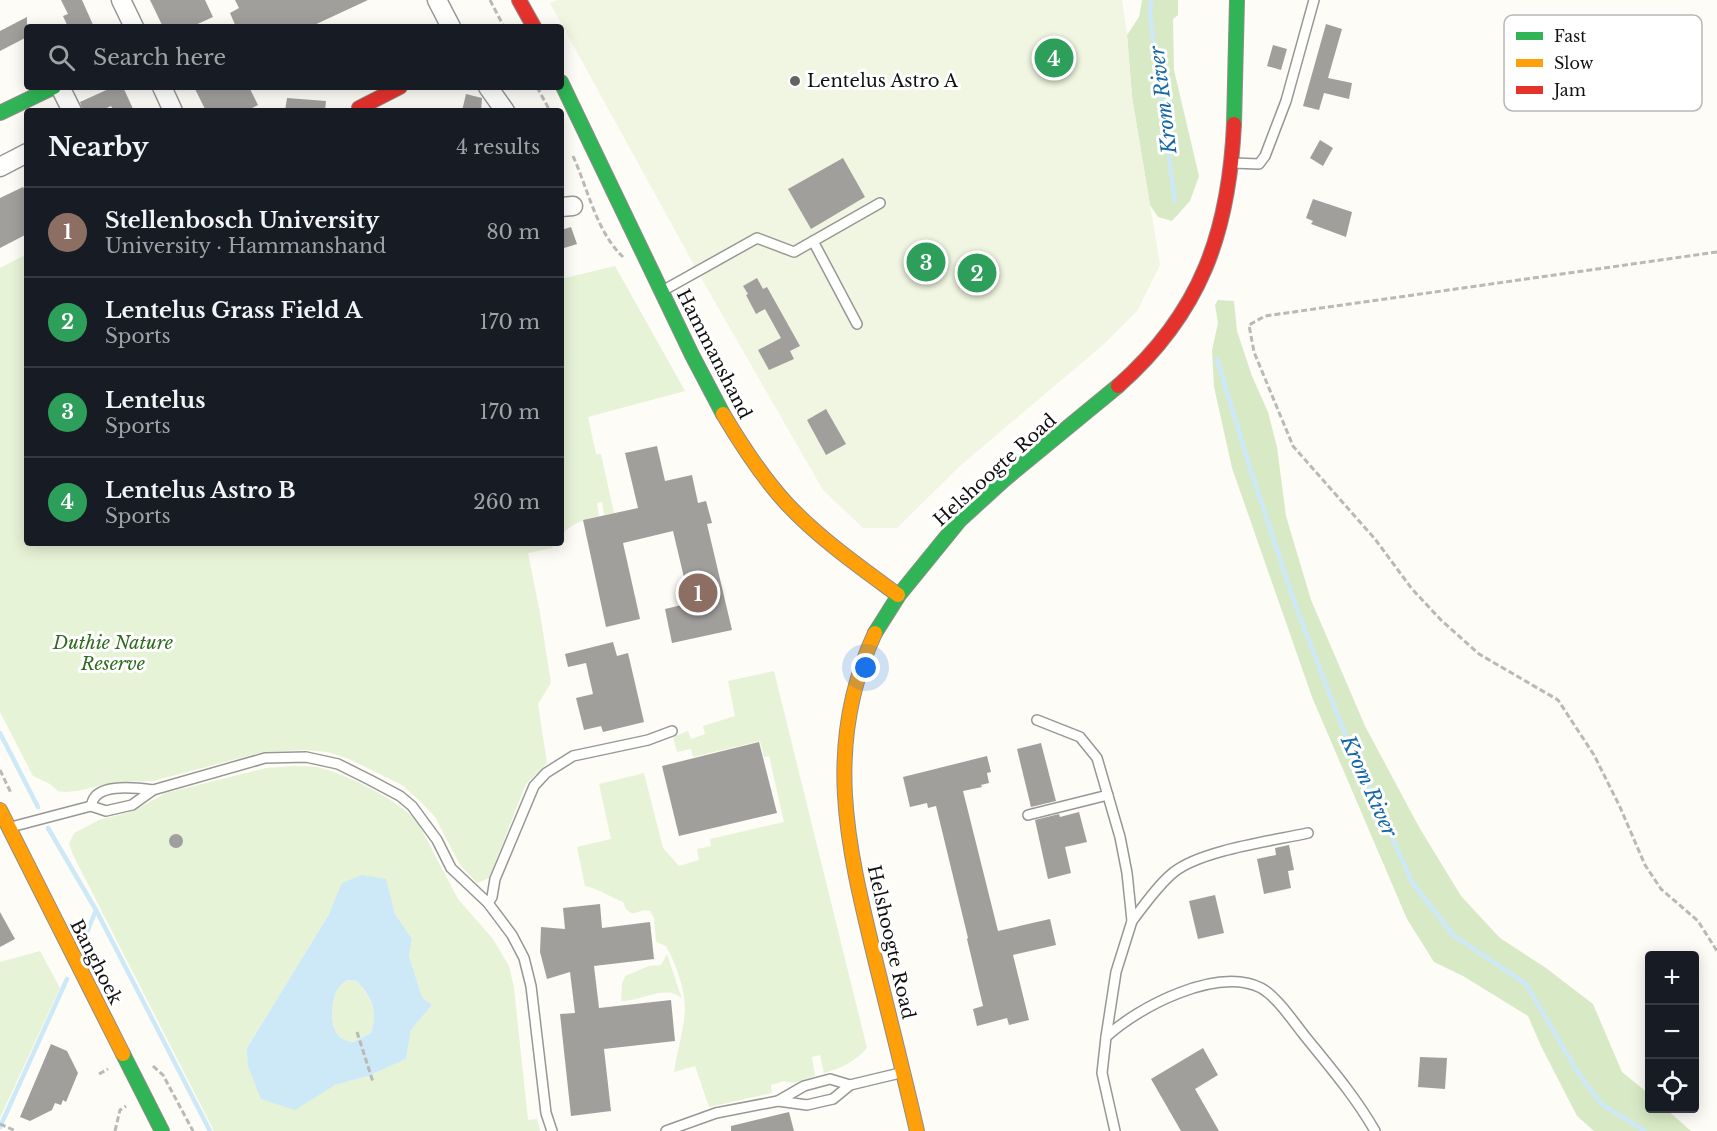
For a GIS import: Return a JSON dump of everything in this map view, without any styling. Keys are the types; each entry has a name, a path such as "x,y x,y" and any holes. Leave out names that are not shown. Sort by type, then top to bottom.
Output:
{"main road":[{"path":"519,0 532,24"},
{"name":"Helshoogte Road","path":"917,1131 849,844 844,808 843,775 846,736 863,662 875,634 898,595 934,549 966,514 1124,381 1158,347 1177,322 1192,296 1222,220 1231,163 1237,0"},
{"name":"Hammanshand","path":"564,88 701,375 738,441 775,490 816,533 898,595"},
{"path":"0,113 48,90"},
{"path":"359,108 394,90"},
{"name":"Banghoek","path":"0,810 4,829 162,1131"}],"street":[{"path":"121,0 133,24"},
{"path":"437,0 449,24"},
{"path":"62,90 70,108"},
{"path":"163,90 172,108"},
{"path":"490,90 503,108"},
{"path":"0,166 24,154"}],"lane":[{"path":"1231,163 1259,164 1265,156 1286,101 1314,0"},
{"path":"662,291 757,238 794,252 880,204"},
{"path":"813,241 857,324"},
{"path":"1037,720 1070,732 1084,742 1097,758 1125,864 1132,921"},
{"path":"488,903 492,897 495,879 534,786 546,773 573,756 648,740 672,730"},
{"path":"4,829 91,806 106,811 132,805 153,790 265,758 306,758 338,764 400,796 412,806 437,840 451,868 488,903 512,935 524,958 531,986 546,1113 552,1131"},
{"path":"91,806 95,796 101,793 130,787 153,790"},
{"path":"1028,815 1108,795"},
{"path":"1115,1131 1102,1073 1116,972 1132,921 1164,881 1175,871 1189,864 1226,851 1308,833"},
{"path":"1106,1037 1122,1022 1171,997 1205,985 1231,981 1247,982 1263,989 1282,1008 1351,1093 1375,1131"},
{"path":"666,1131 716,1113 778,1101 807,1105 825,1101 833,1099 850,1085 903,1072"},
{"path":"778,1101 804,1086 830,1079 850,1085"}],"path":[{"path":"490,0 502,24"},
{"path":"539,90 548,108"},
{"path":"1717,252 1265,316 1249,325 1254,352 1293,446 1375,539 1412,589 1441,620 1479,654 1558,700 1594,755 1645,865 1661,889 1698,921 1717,951"},
{"path":"357,1032 373,1082"},
{"path":"99,1074 105,1070"},
{"path":"115,1131 120,1110 124,1107"},
{"path":"0,1124 16,1131"}],"green space":[{"path":"557,0 1122,0 1132,97 1160,265 1137,311 1104,344 961,465 897,528 863,528 823,490 704,283 564,28 564,24 562,24 550,3"},
{"path":"1142,0 1178,0 1178,15 1173,19 1174,70 1199,176 1190,201 1172,221 1158,217 1150,205 1132,97 1127,35 1139,17"},
{"name":"Duthie Nature Reserve","path":"24,256 24,546 553,546 528,553 551,683 538,704 547,763 526,784 489,878 477,883 460,865 435,817 402,785 349,759 328,752 304,750 263,752 153,781 117,782 77,791 58,791 50,784 33,776 0,712 0,268"},
{"path":"615,266 685,391 588,417 596,454 601,454 614,513 604,515 602,502 597,503 599,516 574,525 564,532 564,278"},
{"path":"1218,300 1234,301 1237,331 1252,376 1268,412 1277,447 1286,516 1311,600 1365,726 1419,827 1461,896 1500,938 1546,968 1593,1004 1622,1072 1645,1091 1645,1113 1671,1113 1691,1131 1594,1131 1577,1116 1528,1016 1463,976 1434,962 1407,919 1312,697 1232,468 1214,387 1212,350 1218,323 1215,305"},
{"path":"774,671 867,1048 847,1064 824,1073 820,1055 812,1057 815,1076 796,1082 784,1081 771,1085 772,1093 709,1107 695,1066 674,1072 685,1002 670,953 666,946 656,942 654,918 650,911 631,913 623,902 585,886 577,847 611,839 599,784 644,773 663,848 679,866 699,860 697,849 711,846 710,839 784,822 769,756 764,757 760,741 693,757 691,749 677,752 673,737 688,731 691,739 705,734 703,726 735,716 728,681"},
{"path":"305,766 329,770 386,797 418,823 458,899 493,939 509,966 514,988 528,1120 537,1119 540,1131 214,1131 69,844 74,833 99,820 131,812 166,793 266,768","holes":["385,879 395,914 412,939 409,956 422,997 432,1005 411,1030 406,1059 368,1076 335,1085 247,1048 328,916 342,884"]},
{"path":"40,951 60,988 0,1118 0,962"},
{"path":"667,954 682,999 676,995 662,993 621,1001 625,976 649,966 661,965"},
{"path":"347,980 357,981 370,999 374,1011 371,1033 353,1042 344,1040 336,1033 333,1021 332,1008 335,995 339,987"}],"water":[{"path":"362,875 386,879 395,914 412,939 409,956 422,997 432,1005 411,1030 406,1059 368,1076 335,1085 295,1110 261,1099 248,1066 247,1048 328,916 342,883","holes":["347,980 357,981 370,999 374,1018 371,1033 353,1042 343,1039 336,1033 332,1008 340,986"]}],"building":[{"path":"61,0 82,0 93,24 67,24 63,16 68,14"},
{"path":"150,0 205,0 213,17 198,24 162,24"},
{"path":"235,0 368,0 316,24 235,24 230,13 239,8"},
{"path":"27,17 27,24 24,24 24,39 0,51 0,31"},
{"path":"1326,24 1342,29 1328,78 1352,83 1349,99 1324,93 1319,110 1303,106"},
{"path":"1273,45 1287,49 1281,70 1267,66"},
{"path":"106,90 124,90 133,108 112,108 111,106 82,108 80,102"},
{"path":"196,90 250,90 258,105 252,108 204,108"},
{"path":"466,94 482,98 481,108 463,108"},
{"path":"287,98 326,101 325,108 285,108"},
{"path":"1320,140 1333,148 1323,166 1310,158"},
{"path":"843,158 865,197 811,229 788,189"},
{"path":"23,187 24,189 24,236 0,248 0,198"},
{"path":"1313,199 1352,212 1346,237 1311,224 1313,221 1306,218"},
{"path":"571,227 577,244 564,248 564,229"},
{"path":"757,278 763,289 767,287 800,346 790,351 794,359 769,370 758,350 781,338 765,309 756,314 746,295 748,294 743,286"},
{"path":"826,409 846,444 826,455 807,420"},
{"path":"657,446 665,481 692,475 698,503 706,501 712,523 707,524 732,630 672,643 665,609 690,603 673,531 623,543 640,619 606,627 583,520 638,508 625,453"},
{"path":"613,642 617,656 628,653 644,722 603,732 601,726 584,730 576,698 593,694 586,663 568,667 565,654"},
{"path":"759,742 777,813 679,836 662,766"},
{"path":"1041,743 1056,801 1031,807 1017,749"},
{"path":"987,756 991,772 987,773 989,783 963,791 998,931 1050,919 1056,945 1013,955 1029,1020 1009,1025 1007,1018 977,1026 973,1009 983,1006 936,806 928,808 927,803 910,807 903,777"},
{"path":"1079,812 1087,842 1065,847 1071,873 1048,879 1035,820"},
{"path":"173,834 179,834 183,841 179,848 173,848 169,844 169,838"},
{"path":"1289,845 1294,870 1288,871 1291,888 1264,894 1257,859 1276,855 1275,848"},
{"path":"1215,895 1224,933 1198,939 1189,901"},
{"path":"600,904 602,928 650,922 654,959 594,966 599,1008 671,1000 675,1041 604,1049 611,1111 571,1116 560,1014 575,1013 570,972 547,979 540,952 541,927 565,929 563,908"},
{"path":"0,912 15,939 0,947"},
{"path":"51,1044 67,1051 78,1073 66,1102 63,1100 61,1105 55,1103 52,1110 30,1121 20,1117"},
{"path":"1203,1048 1218,1075 1195,1089 1219,1131 1181,1131 1151,1079"},
{"path":"1420,1057 1447,1058 1445,1089 1418,1087"},
{"path":"789,1112 794,1131 731,1131 731,1126"}],"waterway":[{"name":"Krom River","path":"1151,0 1150,16 1175,201"},
{"name":"Krom River","path":"1217,359 1295,604 1343,729 1412,882 1453,935 1526,984 1577,1071 1601,1104 1645,1131"},
{"path":"0,733 38,807"},
{"path":"48,828 96,910 210,1131"},
{"path":"82,945 96,910"},
{"path":"0,1127 67,979"}],"traffic: fast":[{"path":"1234,124 1237,0"},
{"path":"564,88 692,355 723,414"},
{"path":"0,113 48,90"},
{"path":"875,633 899,595 960,520 1005,479 1118,386"},
{"path":"123,1054 162,1131"}],"traffic: slow":[{"path":"723,414 753,461 787,504 827,541 898,595"},
{"path":"875,633 859,675 849,716 845,757 845,798 849,838 857,879 917,1131"},
{"path":"0,810 123,1054"}],"traffic: jam":[{"path":"519,0 532,24"},
{"path":"359,108 394,90"},
{"path":"1118,386 1147,358 1170,329 1190,299 1205,268 1217,235 1225,200 1234,124"}],"place":[{"name":"Lentelus Astro B","path":"1054,58"},
{"name":"Lentelus Astro A","path":"795,81"},
{"name":"Lentelus","path":"926,262"},
{"name":"Lentelus Grass Field A","path":"977,273"},
{"name":"Stellenbosch University","path":"698,593"}]}
